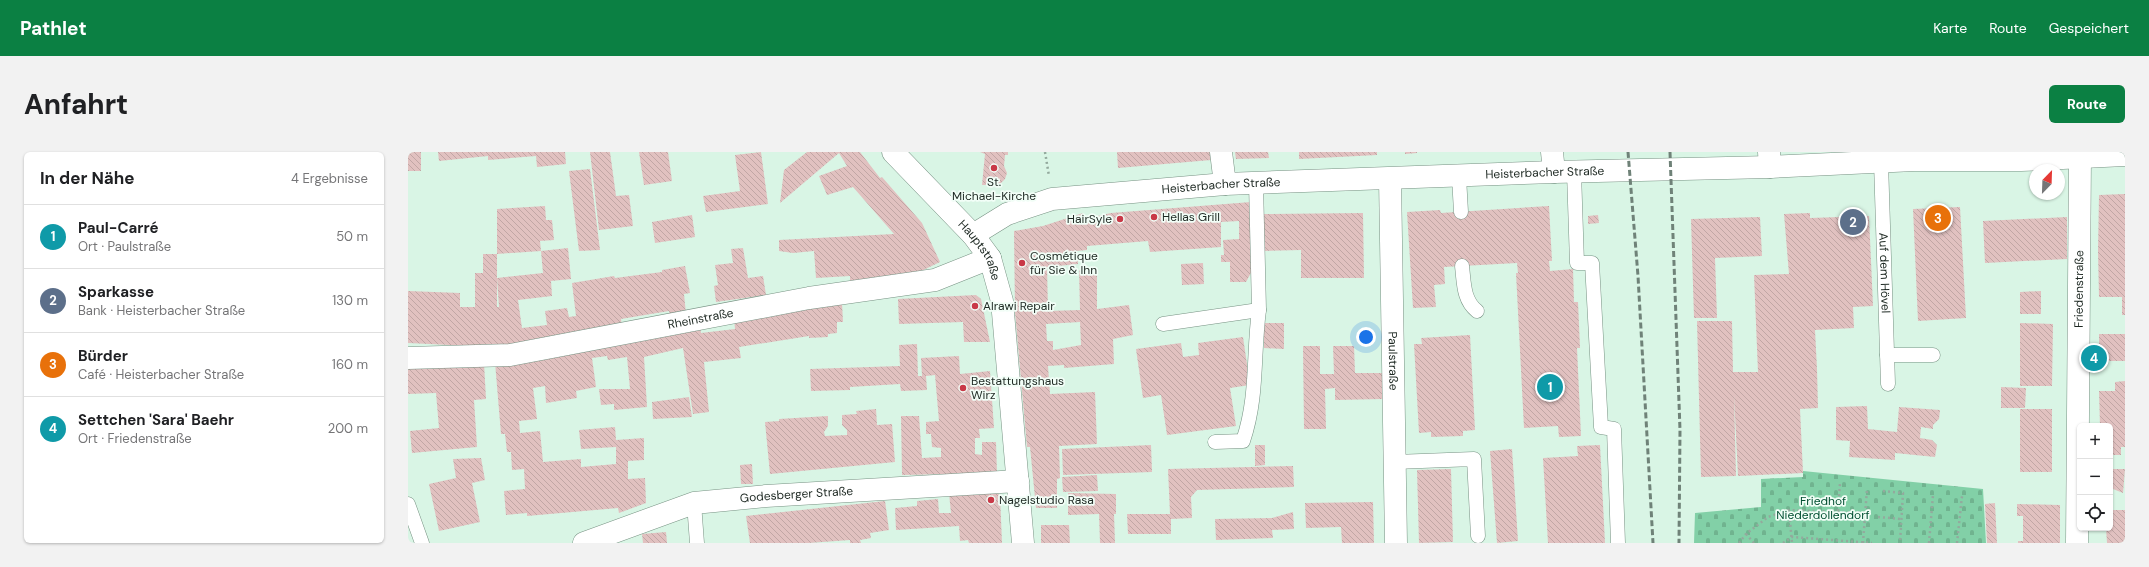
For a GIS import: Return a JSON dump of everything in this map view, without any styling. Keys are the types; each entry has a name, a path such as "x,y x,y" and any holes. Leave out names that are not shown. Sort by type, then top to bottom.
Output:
{"street":[{"name":"Hauptstraße","path":"893,152 973,235 990,258 1002,302 1023,543"},
{"path":"1221,152 1225,184"},
{"name":"Heisterbacher Straße","path":"973,235 1007,214 1052,199 1225,184 1459,176 1560,165 1769,160 1881,162 2048,155 2125,155"},
{"name":"Friedenstraße","path":"2077,543 2080,156"},
{"name":"Paulstraße","path":"1390,179 1396,543"},
{"name":"Rheinstraße","path":"408,358 510,355 809,298 934,280 990,258"},
{"name":"Godesberger Straße","path":"584,543 694,503 766,496 1018,481"}],"lane":[{"name":"Auf dem Hövel","path":"1881,162 1888,384"},
{"path":"1560,165 1577,263 1592,263 1601,428 1614,429 1618,543"},
{"path":"1459,176 1460,212"},
{"path":"1215,442 1243,441 1247,430 1254,397 1255,340 1258,310 1256,183"},
{"path":"1462,266 1464,291 1471,306 1477,311"},
{"path":"1163,324 1258,310"},
{"path":"1887,355 1933,355"},
{"path":"1395,462 1474,459 1478,536"},
{"path":"694,503 696,543"},
{"path":"408,504 422,543"}],"path":[{"path":"1838,511 1840,483"},
{"path":"1863,543 1868,489"},
{"path":"1883,491 1903,493 1900,543"},
{"path":"1929,543 1933,495"},
{"path":"1957,543 1962,496"},
{"path":"1789,510 1792,543"},
{"path":"1739,543 1746,534 1768,517 1789,510 1866,513"},
{"path":"1878,517 1901,519"},
{"path":"1746,534 1754,543"},
{"path":"1782,543 1792,537 1872,543"}],"green space":[{"name":"Friedhof Niederdollendorf","path":"1803,471 1983,489 1986,543 1694,543 1695,513 1761,507 1761,479 1803,477"}],"building":[{"path":"408,152 421,152 421,171 408,171"},
{"path":"438,152 565,152 566,164 537,167 536,156 488,160 488,156 439,161"},
{"path":"590,152 610,152 616,196 629,195 633,226 599,230"},
{"path":"639,152 668,152 672,181 644,185"},
{"path":"761,152 768,204 706,212 703,196 740,191 735,155"},
{"path":"807,152 860,152 880,178 882,177 922,223 940,262 913,275 850,285 850,276 816,278 814,251 793,253 779,251 779,240 894,234 853,187 827,195 819,176 847,166 839,153 780,203 784,170"},
{"name":"St. Michael-Kirche","path":"980,152 1008,152 1008,155 1005,155 1004,166 1007,173 1005,179 999,185 982,185 985,154"},
{"path":"1117,152 1210,152 1211,160 1118,168"},
{"path":"1235,152 1268,152 1269,158 1236,159"},
{"path":"1299,152 1377,152 1377,155 1299,159"},
{"path":"1405,152 1417,152 1417,153 1405,154"},
{"path":"590,169 600,250 579,251 569,171"},
{"path":"2125,194 2125,315 2122,315 2122,297 2099,297 2099,195"},
{"path":"1251,202 1252,271 1246,282 1230,282 1230,262 1221,262 1221,255 1224,255 1223,240 1239,239 1239,221 1221,222 1221,247 1150,252 1148,241 1087,246 1087,250 1077,251 1078,264 1047,267 1048,311 1080,310 1079,270 1097,270 1097,309 1129,305 1133,335 1113,339 1114,364 1064,368 1064,365 1048,366 1050,394 1095,392 1097,444 1059,446 1060,478 1057,479 1057,508 1036,508 1030,447 1027,447 1015,312 1014,231 1043,226 1083,213 1084,219 1111,213","holes":["1080,322 1081,345 1053,350 1053,341 1047,341 1046,324"]},
{"path":"545,206 546,220 552,220 554,240 540,241 541,251 497,254 497,209"},
{"path":"1549,206 1552,261 1549,261 1550,271 1573,269 1574,302 1578,302 1580,348 1577,348 1581,436 1559,437 1558,426 1524,428 1516,273 1518,273 1517,263 1444,267 1445,284 1434,285 1436,307 1413,308 1407,212 1440,210 1441,213"},
{"path":"1960,207 1966,318 1918,321 1913,209"},
{"path":"1363,213 1364,278 1301,278 1301,250 1263,251 1262,214"},
{"path":"1810,213 1810,218 1869,216 1873,306 1853,307 1854,328 1815,330 1818,408 1800,409 1803,473 1738,476 1734,395 1736,476 1701,477 1697,321 1732,321 1733,372 1758,372 1754,275 1789,274 1784,214"},
{"path":"692,215 695,237 655,243 652,222"},
{"path":"1598,215 1599,223 1588,224 1588,216"},
{"path":"1760,217 1762,256 1715,258 1717,318 1694,318 1691,219"},
{"path":"2067,217 2067,259 1985,263 1983,221"},
{"path":"568,248 571,279 551,281 552,296 518,300 522,328 547,325 545,311 567,308 569,317 576,316 572,283 614,276 615,278 662,272 662,270 685,266 690,293 684,294 686,314 670,317 669,311 621,319 622,327 503,345 471,346 408,343 408,291 460,293 460,307 475,307 475,273 483,273 483,254 497,254 497,278 543,273 541,251","holes":["497,278 499,307 497,307"]},
{"path":"743,248 748,278 763,276 766,295 716,302 714,286 718,285 715,265 733,263 731,249"},
{"path":"1203,263 1204,284 1182,285 1181,264"},
{"path":"2041,291 2041,314 2020,314 2020,292"},
{"path":"976,295 981,299 990,342 964,342 963,322 899,324 898,299"},
{"path":"842,303 843,322 837,322 837,333 828,334 828,337 809,338 809,336 739,347 741,358 704,362 709,412 693,414 683,348 644,357 647,407 614,410 614,404 601,405 599,389 630,389 627,357 608,360 607,356 592,358 596,387 576,391 577,398 546,403 545,386 533,388 537,419 519,421 520,433 540,431 543,462 581,459 581,467 616,464 616,447 581,449 579,430 615,427 616,440 644,438 644,460 628,461 628,479 645,478 646,503 619,513 618,508 527,516 527,513 506,515 504,491 525,489 524,469 512,470 511,452 507,452 505,434 501,434 495,362 700,326 701,333 735,329 734,318"},
{"path":"1264,323 1284,323 1284,349 1264,348"},
{"path":"2020,323 2053,324 2052,386 2020,386"},
{"path":"2099,334 2125,334 2125,361 2099,361"},
{"path":"1470,335 1475,430 1463,431 1463,436 1431,437 1431,432 1419,433 1414,344 1422,344 1421,338"},
{"path":"1243,337 1250,385 1230,388 1236,426 1167,435 1161,395 1143,398 1136,349 1181,343 1183,357 1199,355 1198,343"},
{"path":"917,344 918,376 922,376 921,358 959,356 960,374 990,371 994,428 979,429 980,438 975,438 975,454 982,455 982,442 996,442 997,473 902,475 901,416 919,416 922,458 941,457 941,448 932,447 931,434 926,434 926,422 939,421 935,375 926,376 927,390 901,391 900,384 850,387 850,390 811,391 810,369 900,366 899,345"},
{"path":"1303,346 1320,346 1320,374 1334,374 1333,346 1354,346 1355,373 1382,373 1383,399 1335,400 1335,388 1325,389 1326,429 1304,429"},
{"path":"484,363 486,399 474,400 477,447 412,453 410,431 439,428 436,393 408,394 408,366"},
{"path":"2125,381 2125,447 2121,447 2121,455 2113,455 2113,423 2100,423 2099,391 2115,391 2115,382"},
{"path":"2001,387 2026,388 2025,408 2001,408"},
{"path":"689,397 692,417 653,419 652,402"},
{"path":"1867,406 1868,429 1897,432 1899,407 1940,410 1939,419 1933,425 1933,429 1921,427 1920,438 1932,440 1937,445 1935,457 1895,453 1895,460 1849,457 1850,441 1836,440 1836,407"},
{"path":"876,409 877,425 892,424 895,462 770,474 765,422 779,421 779,419 828,416 828,426 824,432 825,436 847,435 847,430 842,425 842,415 857,414 856,411"},
{"path":"2020,409 2052,409 2052,472 2020,472"},
{"path":"1151,445 1152,472 1063,475 1062,449"},
{"path":"1255,445 1265,445 1265,465 1255,466"},
{"path":"1600,445 1605,543 1548,543 1543,458 1578,456 1577,446"},
{"path":"1512,449 1518,541 1497,543 1490,451"},
{"path":"481,458 485,480 472,483 480,522 439,531 429,484 456,478 453,459"},
{"path":"752,464 753,484 741,484 740,465"},
{"path":"1293,466 1294,487 1197,490 1191,497 1192,518 1171,519 1171,534 1128,534 1127,514 1170,514 1168,469"},
{"path":"1451,469 1453,542 1419,543 1417,470"},
{"path":"2113,469 2125,469 2123,493 2113,489"},
{"path":"1097,475 1098,491 1063,492 1062,477"},
{"path":"992,489 1000,495 1002,543 969,543 968,540 960,541 959,526 896,530 895,508 917,506 917,501 938,499 939,513 951,513 949,493"},
{"path":"1068,493 1116,494 1116,514 1114,514 1115,543 1100,543 1099,514 1068,515"},
{"path":"885,501 889,530 870,533 871,538 860,540 861,543 850,543 850,540 809,543 750,543 746,516"},
{"path":"1373,502 1374,543 1342,543 1341,527 1306,528 1305,503"},
{"path":"1995,503 1997,543 1987,543 1985,504"},
{"path":"2017,504 2060,505 2060,543 2018,543 2018,541 2023,541 2023,516 2017,516"},
{"path":"2113,510 2125,510 2125,543 2107,543 2106,531 2113,531"},
{"path":"1293,512 1294,529 1272,530 1273,538 1216,540 1215,519 1272,518"},
{"path":"1041,525 1069,525 1070,543 1041,543"},
{"path":"666,532 667,543 643,543 642,534"}],"railway":[{"path":"1628,152 1638,276 1653,543"},
{"path":"1670,152 1680,430 1679,543"}],"place":[{"name":"St. Michael-Kirche","path":"994,168"},
{"name":"Hellas Grill","path":"1154,217"},
{"name":"Bürder","path":"1938,218"},
{"name":"HairSyle","path":"1120,219"},
{"name":"Sparkasse","path":"1853,222"},
{"name":"Cosmétique für Sie & Ihn","path":"1022,263"},
{"name":"Alrawi Repair","path":"975,306"},
{"name":"Settchen 'Sara' Baehr","path":"2094,358"},
{"name":"Paul-Carré","path":"1550,387"},
{"name":"Bestattungshaus Wirz","path":"963,388"},
{"name":"Nagelstudio Rasa","path":"991,500"}]}
